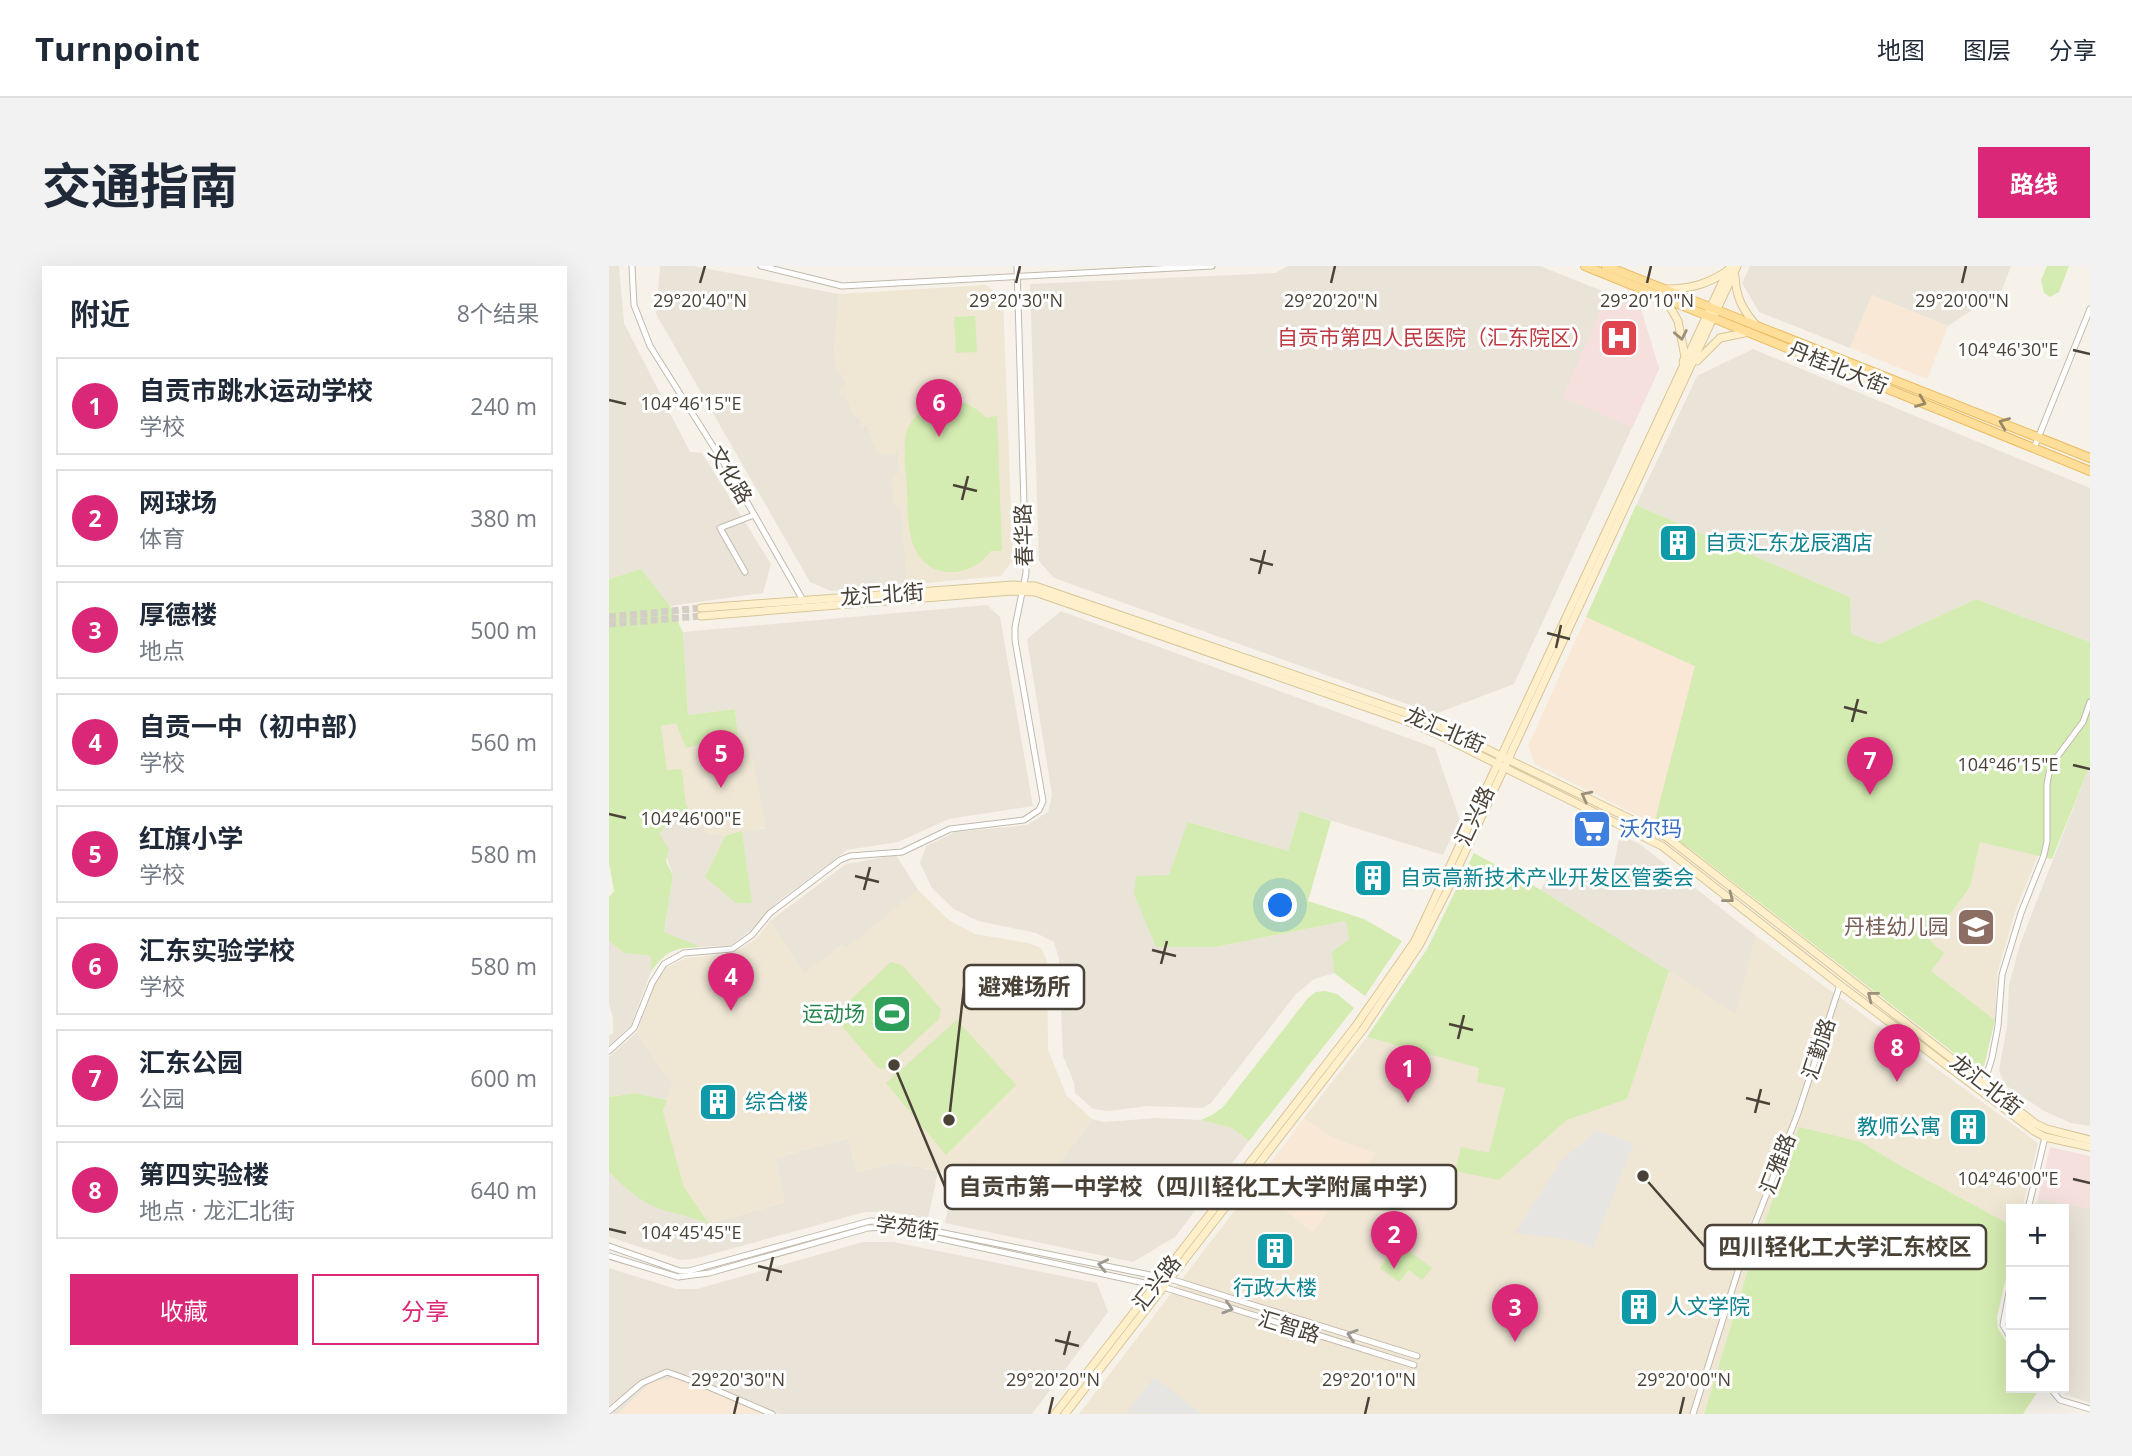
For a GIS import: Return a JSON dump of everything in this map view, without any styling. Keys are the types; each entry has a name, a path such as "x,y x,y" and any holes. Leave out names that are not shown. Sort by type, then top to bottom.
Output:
{"main road":[{"name":"丹桂北大街","path":"1585,266 1712,312 2090,471"},
{"name":"丹桂北大街","path":"1606,266 1664,293"},
{"path":"1683,375 1685,357 1678,321 1664,293 1710,282 1733,269"},
{"path":"1683,375 1733,269"},
{"path":"1683,375 1720,338 1753,329 1741,308 1733,269"},
{"name":"丹桂北大街","path":"1753,329 2090,458"},
{"name":"汇兴路","path":"1055,1414 1159,1286 1355,1027 1415,941 1502,766 1683,375"},
{"name":"龙汇北街","path":"1024,588 1409,722 1662,846 2003,1110 2045,1137 2090,1147"},
{"name":"龙汇北街","path":"701,612 1024,588 1058,592 1429,720 1668,838 2036,1124 2090,1140"},
{"path":"1065,1414 1159,1286"}],"street":[{"name":"文化路","path":"632,266 634,305 650,346 754,515 804,604"},
{"path":"761,266 842,286 1212,266"},
{"name":"春华路","path":"609,1051 634,1028 652,983 664,964 684,953 732,949 752,935 771,913 840,860 850,856 902,852 950,829 1024,820 1039,810 1043,801 1015,640 1015,627 1024,588 1017,266"},
{"path":"2034,448 2090,309"},
{"path":"745,572 720,528 754,515"},
{"path":"1984,1083 1998,1026 2003,975 2021,913 2047,841 2049,773 2054,761 2083,722 2090,702"},
{"name":"汇勤路","path":"1798,1113 1840,985"},
{"name":"汇雅路","path":"1693,1414 1744,1252 1798,1113"},
{"path":"2029,1204 2045,1137"},
{"name":"学苑街","path":"609,1246 680,1271 689,1271 870,1221 890,1222 1165,1278"},
{"name":"学苑街","path":"609,1256 671,1275 689,1276 709,1273 868,1227 886,1227 1159,1286"},
{"name":"汇智路","path":"1165,1278 1417,1356"},
{"name":"汇智路","path":"1159,1286 1414,1365"},
{"path":"2006,1304 2003,1317 2006,1330"},
{"path":"609,1411 642,1383 667,1373 698,1382 772,1414"},
{"path":"2054,1393 2060,1400 2090,1409"}],"shaded area":[{"path":"609,266 619,266 624,323 690,452 702,453 771,564 763,593 670,606 641,569 609,579"},
{"path":"660,266 693,266 839,294 834,352 846,383 841,396 845,396 855,416 860,417 898,453 907,585 831,591 810,582 656,314"},
{"path":"1288,266 1540,266 1640,306 1659,369 1514,684 1435,714 1054,578 1039,561 1030,284 1275,273"},
{"path":"1750,266 2011,266 2002,290 1948,326 1872,295 1850,348 1759,312 1742,283"},
{"path":"986,285 1003,299 1013,560 1001,576 907,585 901,510 894,505 892,481 899,471 898,453 882,454 875,448 867,426 861,426 860,417 855,416 845,396 840,396 840,387 846,383 836,371 834,352 839,294"},
{"name":"自贡市第四人民医院（汇东院区）","path":"1608,294 1640,306 1659,369 1632,428 1563,397"},
{"path":"1872,295 1948,326 1927,379 1850,348"},
{"path":"1753,349 2090,488 2090,642 1976,599 1879,644 1850,634 1850,597 1636,505 1697,376"},
{"path":"987,605 1000,617 1033,806 949,819 898,842 847,850 776,903 750,931 731,945 701,947 664,933 673,876 659,834 671,820 691,812 707,833 725,836 705,877 751,903 742,831 765,828 747,734 738,735 735,709 688,715 683,632"},
{"path":"1061,611 1435,748 1460,820 1443,855 1300,811 1288,851 1189,822 1216,947 1346,921 1349,939 1332,952 1334,973 1314,979 1296,994 1211,1103 1203,1108 1147,1106 1109,1111 1093,1109 1075,1093 1074,1083 1063,1056 1059,959 1054,942 1036,933 978,921 954,909 932,888 920,863 926,846 955,832 1027,825 1048,812 1052,795 1027,639"},
{"path":"1586,617 1696,666 1654,824 1535,764 1528,746"},
{"path":"676,723 738,735 748,734 766,827 725,836 707,833 686,806 682,769 667,771 661,725"},
{"path":"2090,765 2090,1126 2071,1123 2044,1111 2005,1085 1999,1070 2007,1026 2009,985 2020,944"},
{"path":"1620,834 1641,845 1756,936 1736,1015 1541,890 1550,871 1610,884"},
{"name":"丹桂幼儿园","path":"1980,842 2038,855 2015,912 1997,974 1995,1020 1931,971 1929,941 1970,887"},
{"path":"896,855 918,890 846,949 842,945 804,974 770,921 846,864"},
{"path":"918,890 949,920 975,934 1028,943 1041,948 1047,961 1048,1049 1066,1095 1092,1119 1053,1172 1038,1176 970,1161 955,1174 897,1162 857,1172 848,1138 775,1158 785,1202 709,1224 684,1187 663,1111 673,1082 663,1073 637,1032 656,982 666,968 686,958 733,953 756,939 770,921 804,973 842,945 846,948"},
{"path":"1756,936 2038,1143 2023,1204 2006,1204 2006,1222 1861,1142 1799,1128 1749,1266 1704,1414 1079,1414 1254,1185 1312,1232 1376,1153 1333,1138 1304,1118 1367,1037 1480,1068 1505,1088 1489,1154 1455,1170 1499,1180 1567,1120 1627,1099 1669,971 1736,1014"},
{"path":"609,941 624,953 651,956 651,972 631,1025 609,1046 609,1036 613,1033 613,1018 609,1003"},
{"path":"637,1032 663,1073 673,1082 667,1100 635,1093 609,1097 609,1057"},
{"path":"1157,1118 1201,1120 1232,1128 1249,1141 1175,1237 1133,1262 945,1223 955,1174 970,1161 1038,1176 1053,1172 1092,1119 1104,1122"},
{"path":"1304,1118 1333,1138 1377,1152 1312,1232 1254,1185"},
{"path":"1597,1130 1633,1144 1593,1248 1571,1240 1515,1233 1561,1161"},
{"path":"848,1138 857,1172 897,1162 938,1171 928,1219 889,1212 865,1212 694,1259 680,1260 609,1237 609,1172 630,1192 658,1208 685,1214 709,1224 785,1202 775,1158"},
{"path":"2050,1147 2090,1156 2090,1208 2038,1199"},
{"path":"2038,1199 2067,1204 2036,1204"},
{"path":"2069,1204 2090,1208 2090,1403 2064,1393 2069,1393"},
{"path":"863,1242 893,1242 1097,1283 1108,1312 1032,1414 779,1414 691,1375 651,1382 618,1414 614,1414 609,1408 609,1268 676,1289 697,1289"},
{"path":"691,1375 779,1414 618,1414 651,1382"},
{"path":"1154,1377 1202,1414 1126,1413"}],"green space":[{"path":"2047,266 2069,266 2059,292 2050,297 2044,293 2041,280"},
{"path":"975,316 977,352 956,353 954,317"},
{"path":"945,401 968,404 986,418 997,416 1002,551 991,551 975,566 954,572 938,570 927,564 918,555 913,544 908,516 905,462 906,434 912,422 925,408"},
{"path":"1636,505 1850,597 1851,634 1879,644 1976,599 2090,642 2090,765 2052,859 1980,842 1970,887 1930,941 1944,953 1931,971 1995,1020 1984,1066 1976,1070 1693,851 1654,824 1695,666 1586,617"},
{"path":"641,569 670,606 683,632 688,715 735,709 738,735 686,748 676,723 661,726 667,770 682,769 686,805 691,812 671,820 659,834 669,849 666,861 673,876 664,932 701,947 672,952 661,959 651,972 651,956 624,953 609,941 609,897 614,891 609,863 609,579"},
{"path":"1300,811 1331,821 1308,901 1364,919 1402,941 1365,996 1334,973 1332,952 1349,939 1346,921 1216,947 1156,947 1134,894 1136,876 1169,875 1188,822 1288,851"},
{"path":"742,831 752,903 736,903 705,877 725,836"},
{"path":"1474,853 1541,890 1669,971 1627,1099 1567,1120 1499,1180 1455,1171 1461,1147 1489,1153 1505,1088 1477,1082 1479,1068 1367,1037 1427,949"},
{"name":"运动场","path":"891,962 902,965 941,1009 939,1019 884,1069 877,1067 843,1027 847,1003"},
{"path":"1316,992 1337,994 1354,1008 1249,1141 1232,1128 1201,1120 1223,1107 1308,998"},
{"path":"957,1020 1016,1085 946,1155 886,1083"},
{"path":"635,1093 667,1100 663,1111 684,1187 709,1224 653,1206 633,1194 609,1172 609,1097"},
{"path":"1799,1127 1861,1142 2006,1222 2006,1278 1997,1317 1998,1328 2006,1341 2006,1393 2037,1393 2023,1414 1704,1414 1749,1266"},
{"path":"1387,1235 1432,1268 1422,1280 1409,1270 1399,1282 1380,1268 1389,1255 1378,1247"}],"tunnel":[{"path":"609,617 701,608"},
{"path":"609,624 701,616"}],"place":[{"name":"自贡市第四人民医院（汇东院区）","path":"1619,338"},
{"name":"汇东实验学校","path":"939,437"},
{"name":"自贡汇东龙辰酒店","path":"1678,543"},
{"name":"红旗小学","path":"721,788"},
{"name":"汇东公园","path":"1870,795"},
{"name":"沃尔玛","path":"1592,829"},
{"name":"自贡高新技术产业开发区管委会","path":"1373,878"},
{"name":"丹桂幼儿园","path":"1976,927"},
{"name":"自贡一中（初中部）","path":"731,1011"},
{"name":"运动场","path":"892,1014"},
{"name":"自贡市第一中学校（四川轻化工大学附属中学）","path":"894,1065"},
{"name":"第四实验楼","path":"1897,1082"},
{"name":"综合楼","path":"718,1102"},
{"name":"自贡市跳水运动学校","path":"1408,1103"},
{"name":"避难场所","path":"949,1120"},
{"name":"教师公寓","path":"1968,1127"},
{"name":"四川轻化工大学汇东校区","path":"1643,1176"},
{"name":"行政大楼","path":"1275,1251"},
{"name":"网球场","path":"1394,1269"},
{"name":"人文学院","path":"1639,1307"},
{"name":"厚德楼","path":"1515,1342"}]}
